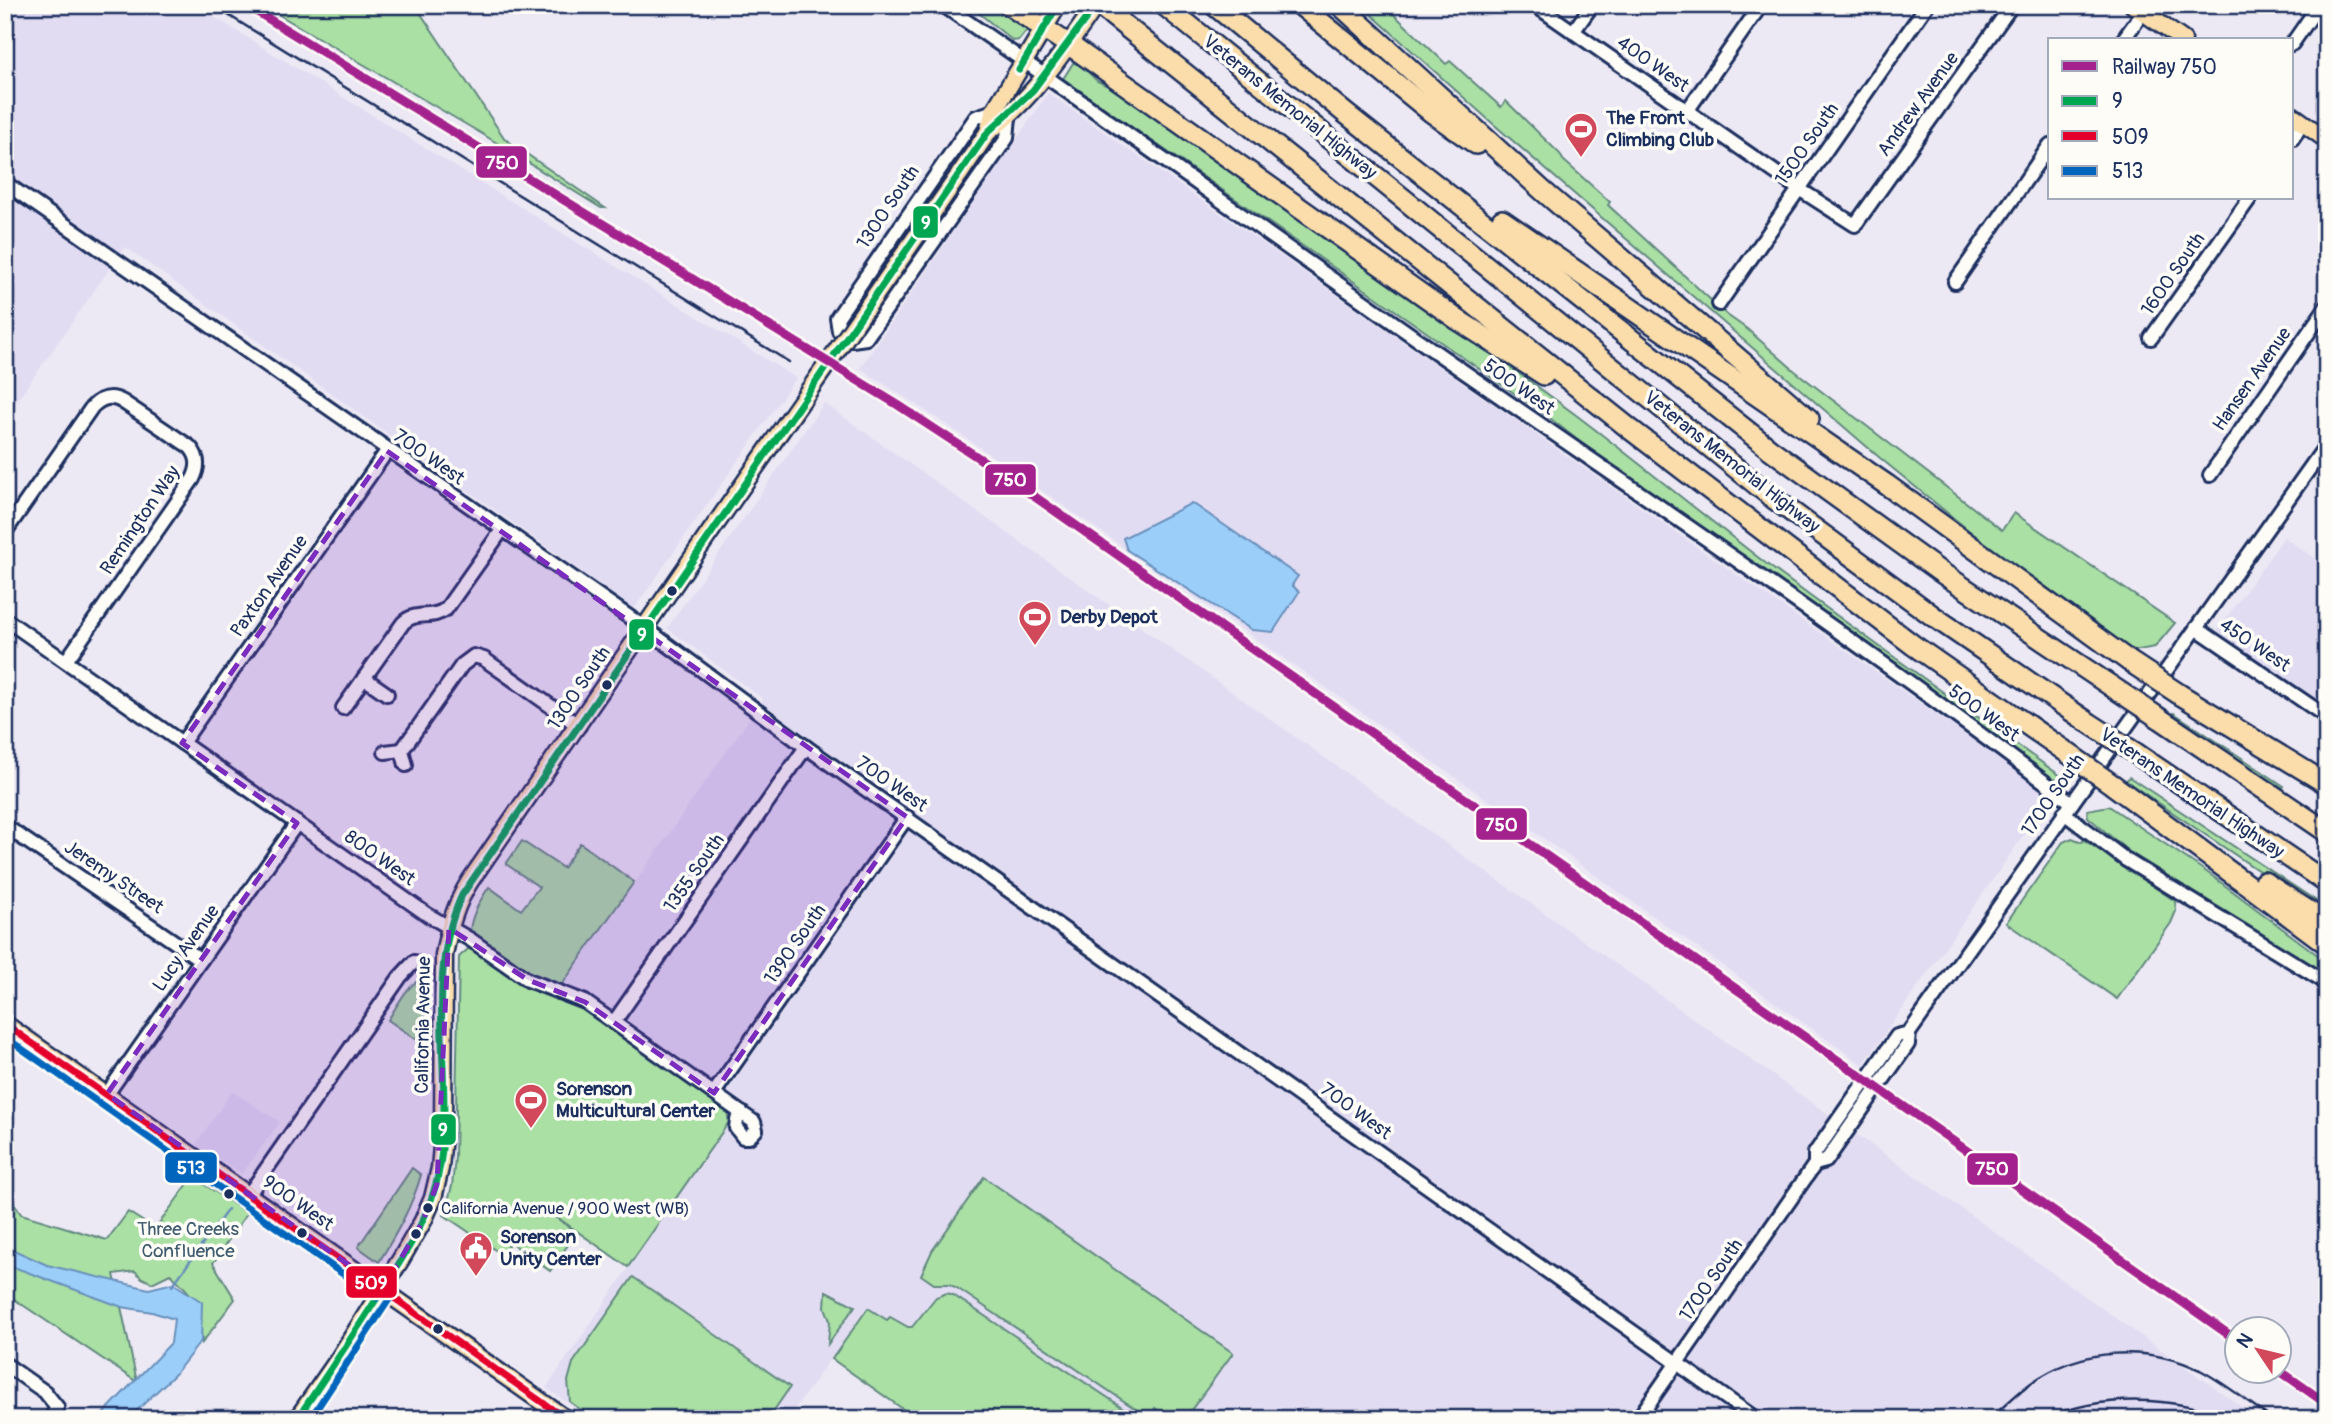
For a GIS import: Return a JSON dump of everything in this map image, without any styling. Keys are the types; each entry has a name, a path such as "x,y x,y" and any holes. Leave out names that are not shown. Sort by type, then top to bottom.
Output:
{"highway":[{"path":"1009,5 1458,320 1630,429"},
{"path":"1097,5 1630,429 1913,645 2113,785 2327,944"},
{"name":"Veterans Memorial Highway","path":"1164,5 1773,498 1933,616 2327,883"},
{"name":"Veterans Memorial Highway","path":"1214,5 1345,113 1770,449 1939,571 2327,832"},
{"path":"1300,5 1431,112 1543,191"},
{"path":"1340,5 1543,191 1887,485"},
{"path":"1345,113 1887,485 2129,661 2327,784"},
{"path":"2113,785 2327,923"}],"main road":[{"name":"1300 South","path":"1002,114 1024,62 1058,5"},
{"name":"1300 South","path":"449,928 455,909 470,881 988,132 1002,114 1043,75 1097,5"},
{"path":"2138,9 2180,38"},
{"path":"2297,119 2327,140"},
{"name":"California Avenue","path":"296,1419 383,1289 423,1222 437,1184 443,1136 443,977 449,928"},
{"name":"900 West","path":"5,1024 383,1289 555,1416"}],"street":[{"name":"500 West","path":"943,5 1433,350 1751,569 1979,732 2126,860 2327,983"},
{"name":"400 West","path":"1535,5 1855,225"},
{"path":"1573,32 1592,5"},
{"path":"1687,111 1761,5"},
{"name":"1500 South","path":"1719,304 1927,5"},
{"name":"Andrew Avenue","path":"1855,225 2012,5"},
{"path":"2294,41 2319,5"},
{"path":"2124,38 2138,9"},
{"name":"1300 South","path":"1002,114 1007,138 866,338 852,340 839,331 837,318 976,117 1002,114"},
{"path":"1955,282 2048,148"},
{"name":"700 West","path":"5,183 645,628 806,747 1756,1419"},
{"name":"1600 South","path":"2151,338 2249,200"},
{"name":"Hansen Avenue","path":"2210,475 2327,306"},
{"name":"Remington Way","path":"5,532 92,407 104,398 120,400 190,447 197,458 198,467 193,479 66,661"},
{"name":"1700 South","path":"1638,1419 1815,1164 1826,1161 1908,1044 1909,1033 2327,444"},
{"name":"Paxton Avenue","path":"182,743 387,451"},
{"path":"343,708 406,619 414,615 437,615 446,609 502,530"},
{"name":"800 West","path":"5,619 449,928 528,980 576,998 742,1113"},
{"name":"450 West","path":"2196,628 2327,717"},
{"path":"385,752 402,750 462,664 474,656 484,659 579,726"},
{"path":"364,678 387,694"},
{"name":"1355 South","path":"614,1022 806,747"},
{"path":"402,750 406,765"},
{"name":"1390 South","path":"714,1093 907,817"},
{"name":"Lucy Avenue","path":"107,1094 297,823"},
{"name":"Jeremy Street","path":"5,826 201,960"},
{"path":"249,1194 400,977 414,962"},
{"path":"5,1364 45,1392 54,1413"}],"highlighted area":[{"path":"387,451 907,817 714,1093 585,1002 528,980 449,928 437,1184 423,1221 383,1289 107,1094 297,823 182,743"}],"shaded area":[{"path":"5,5 195,5 796,378 634,609 125,247 5,418"},
{"path":"1048,93 2052,795 1863,1065 1534,832 950,427 860,368"},
{"path":"824,403 2259,1419 916,1419 830,1359 788,1419 591,1419 546,1388 729,1122 731,1138 740,1145 754,1144 762,1135 760,1121 590,998 562,987 763,699 667,628"},
{"path":"2284,537 2327,567 2327,725 2308,713 2312,705 2214,635"},
{"path":"232,1091 280,1122 242,1174 196,1144"}],"green space":[{"path":"281,5 415,5 505,139 605,208 276,13"},
{"path":"969,5 994,5 1025,25 1027,30 1019,40 1013,41"},
{"path":"1361,5 1384,5 1446,64 1450,61 1501,107 1506,101 1563,160 1610,202 1608,205 1727,315 1795,371 2002,530 2014,513 2175,623 2155,647 2133,651 1983,542 1880,458 1491,122"},
{"path":"1073,63 1081,65 1097,81 1130,100 1521,375 1768,565 2065,779 2052,779 2002,741 1684,520 1551,419 1063,79"},
{"path":"2174,713 2284,786 2283,788 2171,717"},
{"path":"2129,777 2327,908 2327,917 2126,781"},
{"path":"2109,806 2211,875 2327,962 2327,975 2128,851 2088,817 2087,810"},
{"path":"2072,838 2082,842 2084,840 2175,901 2176,911 2171,923 2117,999 2006,923 2063,842"},
{"path":"522,841 563,868 580,843 634,882 561,986 533,976 470,931 474,913 489,887 521,910 539,887 506,864"},
{"path":"468,949 474,950 530,988 581,1006 727,1111 729,1122 628,1267 538,1204 532,1213 541,1216 547,1211 577,1233 575,1244 570,1242 550,1271 514,1245 513,1239 501,1254 444,1215 452,1186 455,1158 459,957"},
{"path":"426,978 426,1046 388,1020 409,989"},
{"path":"412,1168 421,1175 417,1187 403,1220 379,1262 358,1247"},
{"name":"Three Creeks Confluence","path":"193,1177 247,1213 213,1263 235,1299 202,1343 196,1304 187,1290 170,1274 152,1283 135,1271 114,1274 137,1382 5,1293 5,1191 21,1214 107,1240 128,1212 155,1229"},
{"path":"984,1177 1233,1353 1186,1417 1172,1419 1155,1408 1149,1418 957,1288 949,1284 934,1284 921,1275 932,1251"},
{"path":"633,1277 790,1387 768,1419 594,1419 570,1402 568,1381 573,1363"},
{"path":"826,1291 855,1306 828,1344 830,1321 825,1307"},
{"path":"947,1293 1140,1419 917,1419 832,1359 868,1308 887,1320 890,1317 912,1327 936,1297"}],"water":[{"path":"1190,504 1298,576 1292,585 1299,592 1273,632 1252,630 1127,550 1123,538"},
{"path":"5,1246 47,1265 149,1289 173,1283 202,1302 201,1341 175,1374 128,1419 98,1419 171,1343 174,1319 122,1307 5,1264"}],"waterway":[{"path":"172,1286 228,1209"}],"railway":[{"path":"212,5 789,362"},
{"path":"1990,1419 2025,1387 2050,1371 2092,1357 2136,1353 2158,1356 2200,1370 2272,1419"},
{"path":"2042,1419 2089,1405 2137,1401 2185,1405 2232,1419"}],"rail line":[{"name":"750","path":"246,5 898,405 991,466 2224,1331"},
{"name":"750","path":"2294,1381 2327,1404"}],"transit line":[{"name":"9","path":"1019,70 1058,5"},
{"name":"9","path":"297,1419 397,1267 416,1235 431,1201 440,1165 443,1131 444,960 450,927 462,895 988,132 1033,90 1096,5"},
{"name":"509","path":"5,1024 566,1419"},
{"name":"513","path":"5,1037 377,1298"},
{"name":"513","path":"310,1419 392,1295"}],"place":[{"name":"The Front Climbing Club","path":"1581,159"},
{"name":"Derby Depot","path":"1035,647"},
{"name":"Sorenson Multicultural Center","path":"531,1130"},
{"name":"California Avenue / 900 West (WB)","path":"428,1208"},
{"name":"Sorenson Unity Center","path":"476,1278"}]}
